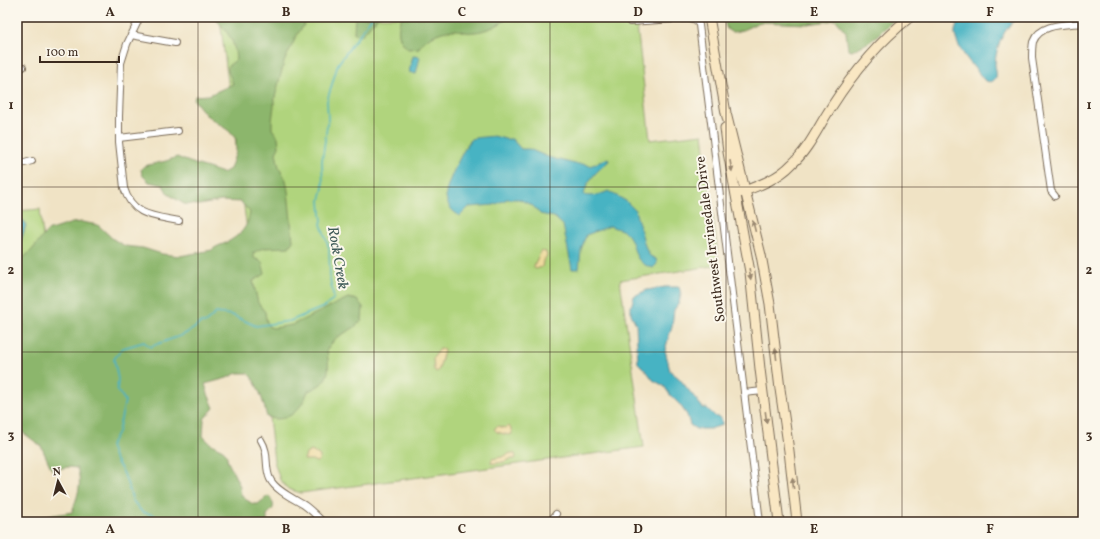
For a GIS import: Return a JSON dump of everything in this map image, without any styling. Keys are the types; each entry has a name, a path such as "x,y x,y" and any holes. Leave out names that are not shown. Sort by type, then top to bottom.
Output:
{"main road":[{"path":"709,17 740,192 779,522"},
{"path":"740,192 766,182 779,175 793,164 836,99 861,66 888,36 910,17"},
{"path":"740,192 761,255 789,451 797,522"}],"street":[{"path":"140,17 127,44 121,63 119,138 124,188 131,204 139,211 147,215 179,221"},
{"name":"Southwest Irvinedale Drive","path":"630,22 689,18 696,20 699,25 760,522"},
{"path":"1055,196 1051,191 1033,66 1033,42 1038,34 1049,27 1083,23"},
{"path":"131,35 175,43"},
{"path":"119,138 178,131"},
{"path":"17,165 32,161"},
{"path":"744,393 763,391"},
{"path":"261,440 266,447 268,474 272,483 288,496 305,506 323,522"},
{"path":"550,522 556,514"}],"green space":[{"path":"214,17 309,17 297,35 284,62 275,97 272,121 272,129 278,137 279,147 276,153 279,167 286,180 288,191 293,241 289,247 263,248 253,253 254,258 262,262 265,274 253,281 258,303 265,312 269,327 274,328 292,325 348,298 357,300 363,307 362,320 355,327 336,338 327,349 328,369 325,379 321,384 308,391 302,404 293,414 287,417 275,419 267,417 258,388 248,373 237,373 227,378 205,384 214,408 204,419 203,436 211,444 226,453 228,462 240,486 241,495 245,499 253,504 258,504 268,496 270,497 273,507 267,515 267,522 39,522 42,517 72,512 79,490 79,474 77,468 68,467 52,470 41,446 22,432 17,418 17,333 24,324 17,318 17,264 32,250 47,231 72,223 82,222 98,225 113,239 125,246 143,248 162,254 180,256 212,250 231,240 245,227 250,212 241,202 221,201 199,205 184,204 168,194 163,185 149,182 142,175 141,169 144,166 177,157 223,173 230,169 236,152 236,139 229,131 206,115 194,100 195,96 209,95 233,84 228,71 228,66 236,60 234,47 230,36"},
{"path":"241,17 636,17 650,140 703,134 719,265 620,280 644,447 301,493 288,489 280,480 274,461 253,277 220,20"},
{"path":"355,17 378,17 361,36 354,33"},
{"path":"402,17 509,17 497,25 479,31 463,32 452,30 441,32 425,40 419,48 408,49 402,42 399,34 399,26"},
{"path":"725,17 897,17 871,41 852,51 848,50 846,32 836,20 808,24 760,22 744,30 732,32 728,30 725,25"},
{"path":"40,209 45,256 17,270 17,211"}],"sand":[{"path":"541,251 546,252 547,256 543,261 542,267 536,269 534,268 534,265"},
{"path":"440,349 443,349 444,351 437,372 434,370 433,358"},
{"path":"498,426 505,428 509,426 512,434 508,435 497,432 494,429"},
{"path":"311,451 319,455 320,458 318,461 304,460 306,454"},
{"path":"511,453 515,454 515,459 491,463 492,459"}],"water":[{"path":"961,17 1018,17 1009,26 999,44 995,64 996,76 991,82 984,80 958,44 955,31"},
{"path":"413,56 420,57 416,74 409,72"},
{"path":"494,136 512,139 521,149 529,149 548,157 575,164 585,164 590,166 608,158 609,161 590,180 584,195 590,196 602,194 608,191 626,201 635,210 646,249 650,256 656,259 657,264 653,268 640,261 637,257 632,242 625,232 610,226 586,235 581,250 579,269 572,269 563,225 554,217 540,214 533,206 519,199 507,199 494,205 469,207 460,216 454,212 448,204 446,194 452,174 461,156 472,139"},
{"path":"17,220 22,220 26,225 17,253"},
{"path":"665,287 679,287 681,294 679,303 674,310 672,326 665,350 670,371 679,378 703,408 707,408 716,417 720,417 722,425 710,429 696,429 690,425 687,415 680,405 670,395 664,386 653,380 638,363 636,324 631,314 634,296 647,290"}],"waterway":[{"name":"Rock Creek","path":"161,522 154,515 142,512 133,501 124,474 114,457 110,446 118,432 125,401 117,391 118,379 114,359 123,348 144,342 150,347 189,332 200,323 205,323 216,313 232,315 256,326 290,321 326,306 334,298 330,279 329,248 321,224 320,200 323,188 322,161 328,119 327,101 338,64 372,17"}]}
